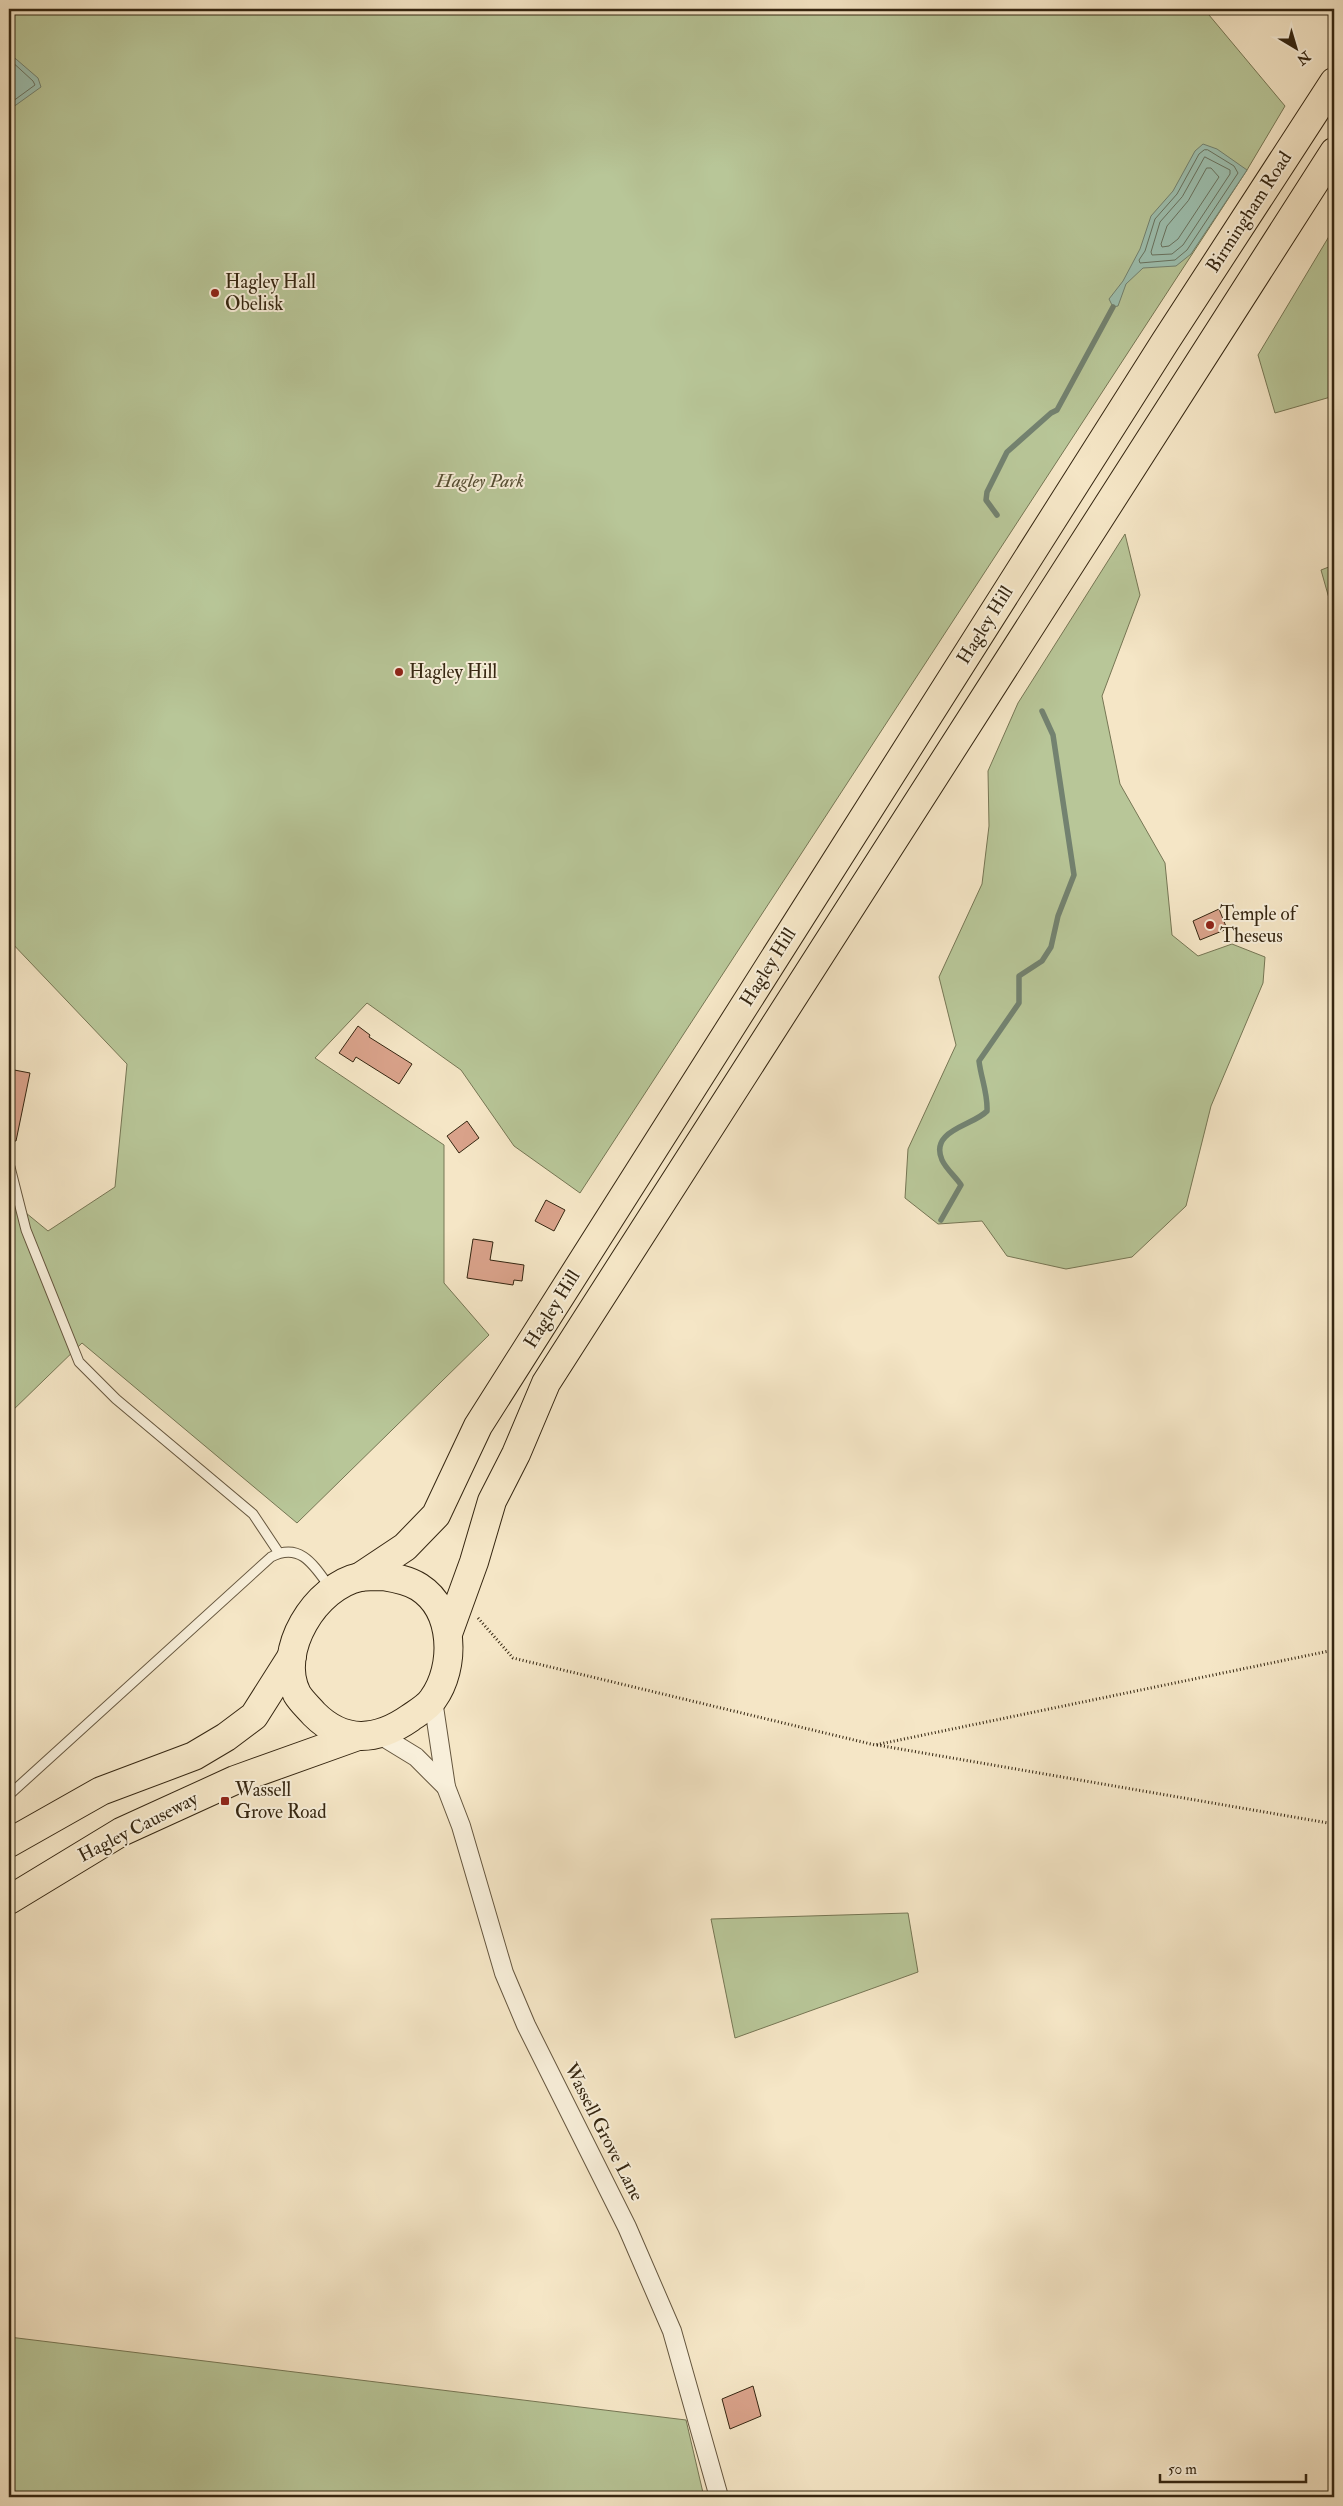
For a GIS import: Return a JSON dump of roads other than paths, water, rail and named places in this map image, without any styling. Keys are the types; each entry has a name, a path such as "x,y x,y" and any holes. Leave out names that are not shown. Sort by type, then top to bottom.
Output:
{"highway":[{"name":"Birmingham Road","path":"1165,342 1334,82"},
{"name":"Birmingham Road","path":"1198,366 1334,152"},
{"name":"Hagley Hill","path":"360,1577 404,1547 436,1515 478,1426 1165,342"},
{"name":"Hagley Hill","path":"449,1631 492,1501 516,1454 546,1383 1198,366"},
{"path":"9,1843 101,1790 194,1756 226,1738 254,1716 292,1656 297,1634 316,1605 345,1583 360,1577 383,1576 401,1579 420,1587 434,1602 449,1631 448,1664 433,1700 396,1728 369,1735 338,1732 307,1706 297,1693 292,1656"},
{"name":"Hagley Causeway","path":"9,1900 121,1832 235,1780 369,1735"}],"street":[{"name":"Wassell Grove Lane","path":"433,1700 446,1787 461,1826 504,1973 526,2025 627,2227 672,2331 719,2497"},
{"name":"Wassell Grove Lane","path":"369,1735 416,1757 446,1787"}],"lane":[{"path":"10,1167 26,1230 78,1362 116,1400 253,1514 279,1553"},
{"path":"9,1795 271,1557 279,1553 296,1552 313,1564 333,1592"}],"water":[{"path":"9,53 38,78 41,87 9,110"},
{"path":"1203,144 1217,149 1247,170 1191,254 1176,266 1143,268 1126,284 1118,306 1113,307 1109,299 1123,281 1140,249 1151,216 1173,191 1195,151"}],"waterway":[{"path":"997,515 986,500 987,492 1007,452 1051,413 1057,410 1113,307"},
{"path":"941,1220 961,1185 942,1160 940,1150 942,1142 954,1130 987,1111 979,1061 1019,1003 1019,976 1042,961 1051,947 1058,916 1074,875 1053,735 1042,711"}],"place":[{"name":"Hagley Hall Obelisk","path":"215,293"},
{"name":"Hagley Hill","path":"399,672"},
{"name":"Temple of Theseus","path":"1210,925"},
{"name":"Wassell Grove Road","path":"225,1801"}],"park label":[{"name":"Hagley Park","path":"480,481"}]}
